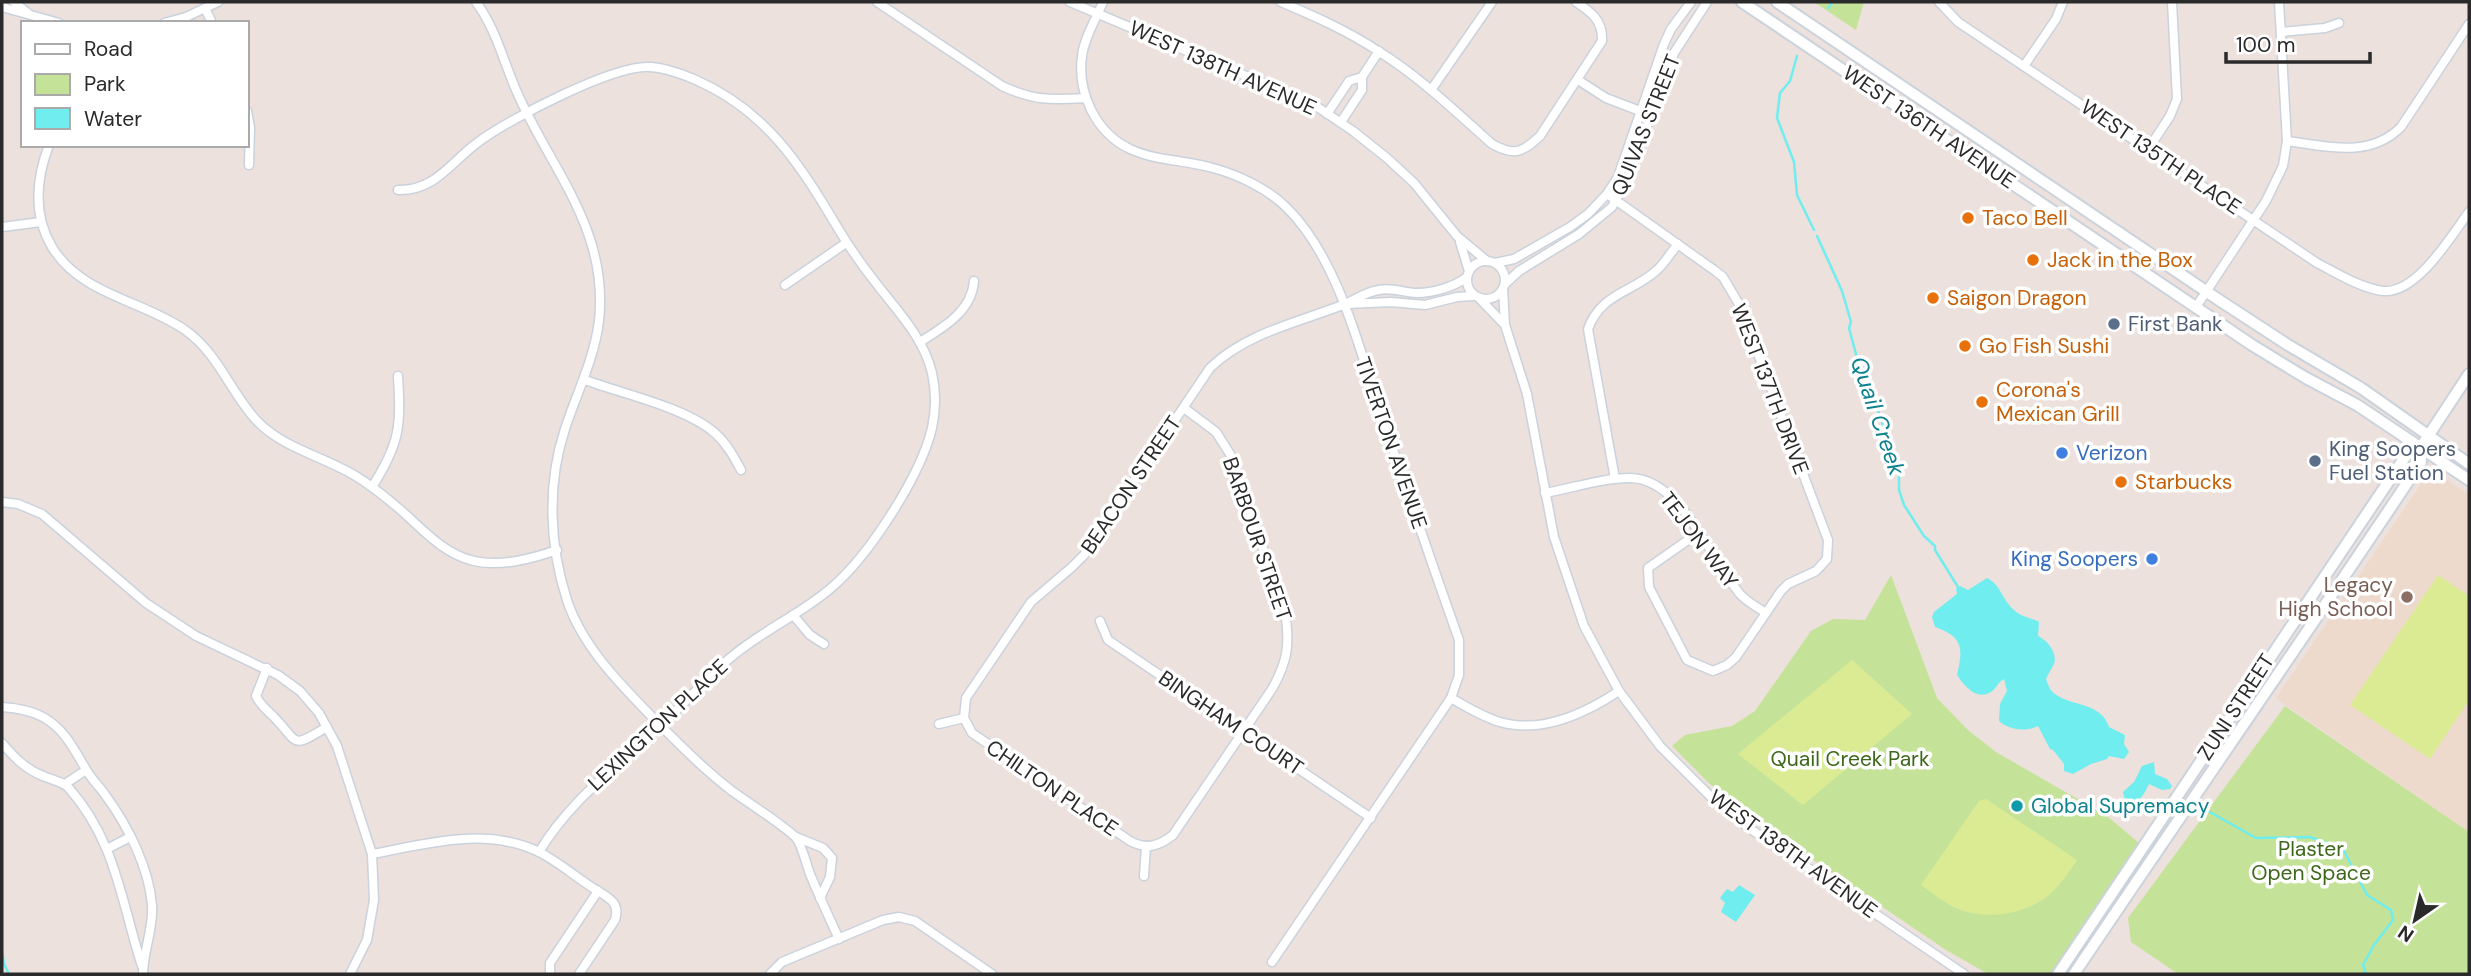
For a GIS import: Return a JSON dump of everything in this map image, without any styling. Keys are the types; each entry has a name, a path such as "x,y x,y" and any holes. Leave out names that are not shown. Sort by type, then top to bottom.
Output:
{"main road":[{"name":"WEST 136TH AVENUE","path":"1742,2 2280,363 2357,405 2469,480"},
{"name":"WEST 136TH AVENUE","path":"1777,2 2206,291 2288,345 2361,388 2469,464"},
{"name":"ZUNI STREET","path":"2058,974 2407,454 2421,447 2469,374"},
{"name":"ZUNI STREET","path":"2074,974 2421,462 2421,447"}],"street":[{"path":"14,2 29,14"},
{"path":"169,21 218,2"},
{"path":"476,2 493,30 527,114 577,204 595,258 600,296 599,320 585,380 566,427 554,483 553,527 567,598 579,626 625,689 697,762 796,837 823,848 832,858 830,877 820,898"},
{"path":"877,2 1012,91 1042,100 1086,98"},
{"name":"WEST 138TH AVENUE","path":"1070,2 1284,91 1341,122 1414,183 1457,236 1491,262"},
{"name":"TIVERTON AVENUE","path":"1103,2 1082,55 1086,98 1102,126 1115,139 1131,149 1152,156 1215,168 1256,185 1286,206 1318,244 1344,304 1459,640 1459,675 1451,698 1272,962"},
{"path":"1281,2 1338,28 1379,51 1432,90 1492,144 1517,152 1528,147 1539,136 1602,41 1602,30 1593,14 1576,2"},
{"path":"1432,90 1492,2"},
{"name":"QUIVAS STREET","path":"1491,262 1514,259 1570,227 1588,214 1607,194 1618,177 1668,37 1691,2"},
{"name":"QUIVAS STREET","path":"1504,287 1518,271 1579,234 1603,216 1616,201 1629,174 1674,53 1707,2"},
{"name":"WEST 135TH PLACE","path":"1940,2 1958,22 2317,263 2372,289 2394,291 2412,282 2469,212"},
{"path":"2024,65 2056,19 2063,2"},
{"path":"2149,148 2170,116 2177,99 2172,2"},
{"path":"2196,307 2254,219 2278,177 2287,141 2279,2"},
{"path":"2,7 52,21"},
{"path":"205,8 211,21"},
{"path":"2281,32 2325,28 2339,23"},
{"path":"2287,141 2363,148 2391,137 2401,127 2469,24"},
{"path":"1341,122 1362,90 1362,77 1379,51"},
{"name":"LEXINGTON PLACE","path":"398,190 412,190 430,183 478,142 527,114 621,70 649,67 687,76 725,95 779,139 806,176 846,243 920,342 932,373 935,404 931,432 921,460 891,513 853,567 827,592 729,658 661,725 573,804 554,826 539,852"},
{"path":"1327,114 1349,82 1362,77"},
{"path":"1578,80 1606,98 1640,111"},
{"path":"248,117 249,165"},
{"path":"48,147 38,185 41,222 59,257 82,279 171,321 201,343 220,365 244,405 263,427 372,487 435,541 460,557 495,563 540,556 557,550"},
{"name":"WEST 137TH DRIVE","path":"1607,194 1723,277 1740,306 1828,540 1828,559 1816,571 1788,584 1766,613"},
{"path":"2,227 41,222"},
{"name":"WEST 138TH AVENUE","path":"1457,236 1465,254 1468,274"},
{"path":"785,285 846,243"},
{"path":"1615,479 1588,329 1593,315 1604,303 1657,270 1678,244"},
{"path":"1491,262 1503,272 1504,287 1495,297 1477,297 1468,287 1468,274 1476,263 1491,262"},
{"name":"BEACON STREET","path":"964,718 966,698 1031,602 1084,555 1210,368 1226,353 1250,339 1344,304 1361,295 1382,289 1419,293 1453,286 1468,274"},
{"path":"920,342 948,323 967,304 972,295 974,281"},
{"name":"WEST 138TH AVENUE","path":"1504,287 1505,325 1527,394 1554,537 1572,597 1596,652 1619,691 1660,746 1714,800 1749,828 1963,973 1975,974"},
{"name":"BEACON STREET","path":"1344,304 1391,302 1425,305 1457,297 1477,297"},
{"name":"WEST 138TH AVENUE","path":"1477,297 1505,325"},
{"path":"372,487 389,460 399,429 398,376"},
{"path":"585,380 695,419 718,436 741,470"},
{"name":"BARBOUR STREET","path":"1146,846 1162,843 1173,835 1283,670 1287,654 1286,612 1230,454 1216,432 1184,408"},
{"name":"TEJON WAY","path":"1545,493 1615,479 1644,480 1662,489 1683,511 1738,591 1766,613"},
{"path":"2,502 18,504 41,514 146,603 196,636 267,668 300,691 319,713 337,746 372,854 374,900 367,940 350,974"},
{"path":"1698,533 1648,568 1649,587 1687,660 1713,671 1727,665 1736,657 1766,613"},
{"path":"793,615 810,635 824,645"},
{"name":"BINGHAM COURT","path":"1100,621 1108,640 1371,818"},
{"path":"267,668 256,696 260,705 276,719 286,734 297,741 304,741 327,727"},
{"path":"1451,698 1501,723 1519,725 1555,722 1580,715 1619,691"},
{"path":"2,707 25,709 43,717 68,739 130,837 145,875 152,904 152,923 143,971"},
{"path":"939,724 964,718"},
{"name":"CHILTON PLACE","path":"964,718 972,733 982,741 1130,841 1146,846"},
{"path":"2,743 27,768 65,784 87,814 107,849 120,884 143,971"},
{"path":"65,784 86,770"},
{"path":"107,849 130,837"},
{"path":"796,837 839,939"},
{"path":"372,854 458,838 510,842 539,852 614,901 618,911 615,920 579,974"},
{"path":"1144,876 1146,846"},
{"path":"550,974 550,963 598,891"},
{"path":"770,974 782,962 894,917 908,918 992,974"}],"shaded area":[{"name":"Legacy High School","path":"2431,469 2469,495 2469,832 2276,698"}],"green space":[{"path":"1814,2 1864,2 1856,30"},
{"name":"Quail Creek Park","path":"1891,575 1937,698 1968,730 1996,752 2107,816 2139,843 2051,974 1988,974 1946,950 1754,820 1710,784 1672,746 1685,735 1732,726 1755,711 1811,631 1833,619 1865,620"},
{"path":"2438,575 2469,596 2469,700 2430,759 2350,705"},
{"path":"1852,660 1912,714 1803,805 1738,754"},
{"name":"Plaster Open Space","path":"2285,706 2469,832 2469,974 2178,974 2131,942 2128,918"},
{"path":"1986,799 2077,860 2061,882 2041,901 2006,914 1981,914 1958,909 1921,885 1979,801"}],"water":[{"path":"1987,578 1995,584 2016,612 2039,622 2038,636 2053,651 2055,660 2046,679 2052,691 2062,698 2100,713 2109,727 2125,735 2124,744 2129,752 2124,759 2109,756 2073,774 2064,771 2064,764 2050,749 2038,726 2018,729 1999,721 2000,704 2007,691 2004,679 1991,692 1981,695 1967,688 1960,679 1957,675 1959,645 1952,635 1935,627 1932,617 1934,612 1957,594 1956,589 1960,586 1968,590"},
{"path":"2154,762 2155,774 2167,779 2172,786 2170,789 2162,790 2149,784 2138,801 2126,804 2123,792 2134,782 2142,766"},
{"path":"1739,885 1755,895 1736,922 1721,912 1725,903 1720,898 1727,889 1733,892"}],"waterway":[{"name":"Quail Creek","path":"1828,8 1833,2"},
{"name":"Quail Creek","path":"1797,56 1790,81 1780,93 1777,118 1794,162 1797,195 1814,230"},
{"name":"Quail Creek","path":"1817,236 1842,291 1857,358 1883,425 1891,459 1899,473 1899,490 1904,505 1924,536 1935,546 1958,587"},
{"name":"Quail Creek","path":"2208,811 2256,838 2310,837 2343,849 2367,895 2391,910 2393,920 2363,965 2366,974"},
{"path":"2,951 9,974"}],"place":[{"name":"Taco Bell","path":"1968,218"},
{"name":"Jack in the Box","path":"2033,260"},
{"name":"Saigon Dragon","path":"1933,298"},
{"name":"First Bank","path":"2114,324"},
{"name":"Go Fish Sushi","path":"1965,346"},
{"name":"Corona's Mexican Grill","path":"1982,402"},
{"name":"Verizon","path":"2062,453"},
{"name":"King Soopers Fuel Station","path":"2315,461"},
{"name":"Starbucks","path":"2121,482"},
{"name":"King Soopers","path":"2152,559"},
{"name":"Legacy High School","path":"2407,597"},
{"name":"Global Supremacy","path":"2017,806"}]}
